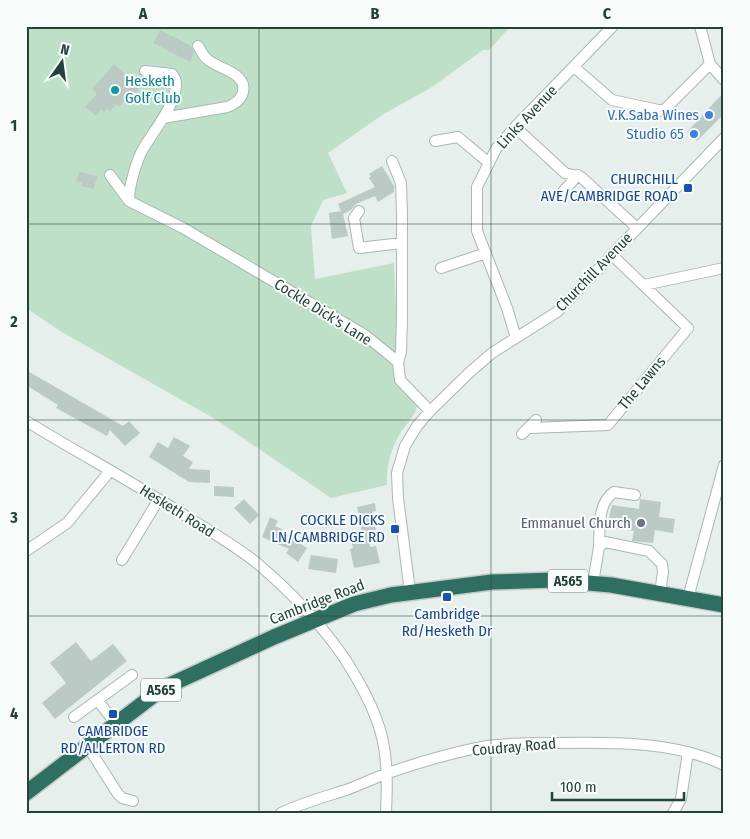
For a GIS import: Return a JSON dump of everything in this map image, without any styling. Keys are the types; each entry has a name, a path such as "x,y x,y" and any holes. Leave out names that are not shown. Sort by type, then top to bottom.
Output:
{"highway":[{"name":"Cambridge Road","path":"26,793 163,688 315,619 354,604 410,592 492,582 554,580 593,583 724,605"}],"street":[{"name":"Links Avenue","path":"516,338 507,308 477,231 476,186 496,149 514,127 613,26"},
{"path":"700,26 710,64 724,80"},
{"path":"163,118 227,107 236,102 242,94 243,85 239,78 208,61 198,46"},
{"path":"574,67 612,100 663,111 710,64"},
{"path":"129,201 129,190 142,150 163,118 174,96 177,82 172,74 145,71"},
{"path":"514,127 564,173 581,177 637,228"},
{"path":"435,141 458,138 489,163"},
{"name":"Churchill Avenue","path":"430,411 492,353 557,312 724,138"},
{"path":"392,161 401,183 402,317 401,352 398,362 400,380 430,411 417,426 405,446 397,473 398,498 410,592"},
{"path":"110,175 129,201"},
{"path":"560,195 578,175"},
{"name":"Cockle Dick's Lane","path":"129,201 183,228 365,335 398,362"},
{"path":"359,211 354,218 359,248 402,243"},
{"path":"441,268 486,253"},
{"path":"612,255 644,285 724,268"},
{"name":"The Lawns","path":"530,427 608,425 688,328 644,285"},
{"name":"Hesketh Road","path":"26,421 159,499 234,546 258,565 315,619 333,642 365,694 382,736 386,773 386,813"},
{"path":"688,598 724,464"},
{"path":"26,551 67,523 110,470"},
{"path":"593,583 599,547 602,505 608,496 614,492 635,495"},
{"path":"122,560 159,499"},
{"path":"599,547 605,542 649,551 662,564 664,572 660,593"},
{"path":"74,717 132,675"},
{"path":"98,701 116,724"},
{"name":"Coudray Road","path":"281,813 368,782 386,773 448,755 488,746 535,743 587,743 666,748 708,757 724,765"},
{"path":"88,747 118,794 122,798 132,801"},
{"path":"673,813 681,799 688,752"}],"green space":[{"name":"Hesketh Golf Club","path":"26,26 511,26 489,50 483,50 432,87 382,115 328,153 347,193 323,200 311,226 315,279 394,263 398,349 395,379 402,390 417,405 417,408 394,445 388,464 387,485 331,498 215,419 60,331 26,308"}],"building":[{"path":"160,30 191,46 194,53 190,62 153,43"},
{"name":"Hesketh Golf Club","path":"114,64 138,85 138,91 129,95 119,107 116,104 110,111 107,108 104,112 101,110 96,116 85,107 97,94 92,89"},
{"path":"724,92 724,114 697,141 687,132"},
{"path":"382,166 394,186 394,192 378,202 375,196 356,204 351,210 343,214 348,236 332,239 329,213 341,211 338,204 375,187 369,178 371,176 369,174"},
{"path":"79,172 98,176 93,189 82,186 82,183 76,181"},
{"path":"26,370 123,426 129,421 140,433 125,446 110,430 107,436 56,408 58,405 26,385"},
{"path":"174,437 190,446 183,456 193,462 189,469 210,470 210,483 189,482 149,457 158,442 168,448"},
{"path":"214,486 234,487 234,497 214,496"},
{"path":"244,499 259,515 250,524 234,508"},
{"name":"Emmanuel Church","path":"640,499 661,502 659,517 675,519 673,533 655,530 653,543 632,541 634,531 607,527 612,505 639,509"},
{"path":"375,503 376,511 372,512 376,530 362,532 357,507"},
{"path":"270,517 278,521 275,526 288,532 287,535 307,548 298,562 286,553 289,549 262,537"},
{"path":"367,532 370,547 376,546 380,563 354,568 350,549 353,548 350,536"},
{"path":"311,555 338,559 336,573 308,569"},
{"path":"76,642 91,661 113,644 127,661 55,719 42,703 66,683 50,663"}],"place":[{"name":"Hesketh Golf Club","path":"115,90"},
{"name":"V.K.Saba Wines","path":"709,115"},
{"name":"Studio 65","path":"694,134"},
{"name":"CHURCHILL AVE/CAMBRIDGE ROAD","path":"688,188"},
{"name":"Emmanuel Church","path":"641,523"},
{"name":"COCKLE DICKS LN/CAMBRIDGE RD","path":"395,529"},
{"name":"Cambridge Rd/Hesketh Dr","path":"447,597"},
{"name":"CAMBRIDGE RD/ALLERTON RD","path":"113,714"}]}
